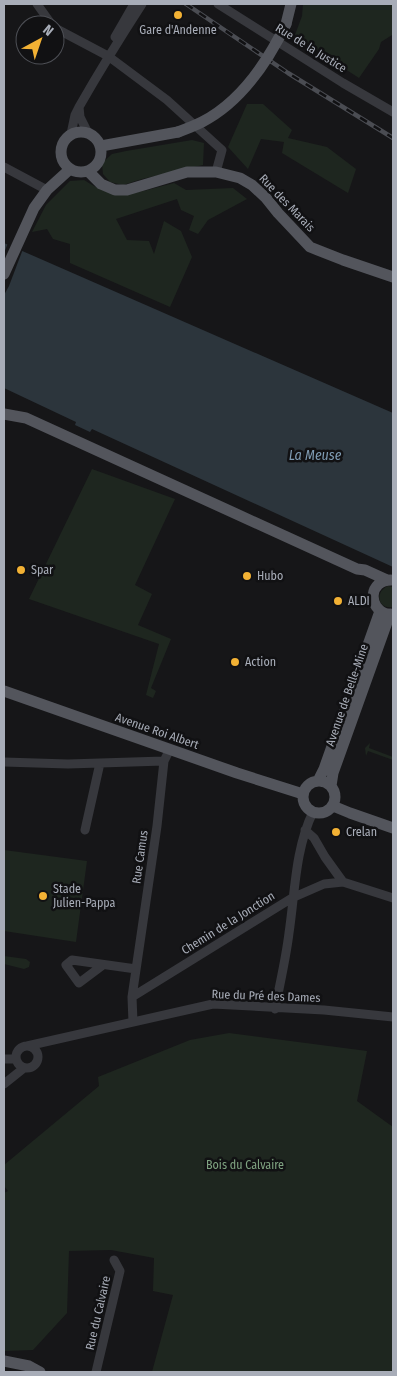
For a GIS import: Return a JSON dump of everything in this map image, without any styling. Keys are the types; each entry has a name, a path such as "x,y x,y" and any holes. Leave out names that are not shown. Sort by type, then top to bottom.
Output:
{"main road":[{"path":"101,146 178,132 203,121 222,109 240,93 275,46 286,24 291,4"},
{"path":"79,132 88,133 96,138 101,146 101,157 97,166 89,172 79,173 70,170 60,156 60,148 64,140 71,134 79,132"},
{"path":"4,274 34,208 48,190 70,170"},
{"name":"Rue des Marais","path":"89,172 101,184 114,190 128,190 187,172 216,172 240,178 252,185 266,198 310,246 343,260 393,277"},
{"path":"9,415 26,418 357,569 366,577 374,590"},
{"path":"357,569 365,570 390,580"},
{"path":"388,613 374,604 372,598 377,586 390,580"},
{"name":"Avenue de Belle-Mine","path":"318,781 388,613"},
{"name":"Avenue de Belle-Mine","path":"331,786 333,773 388,613"},
{"name":"Avenue Roi Albert","path":"4,691 303,794"},
{"path":"318,781 325,782 331,786 336,796 333,806 324,813 313,812 304,805 303,794 308,785 318,781"},
{"path":"333,806 393,828"},
{"path":"4,1361 29,1366 40,1372"}],"street":[{"path":"37,4 45,15"},
{"path":"108,56 111,44 134,4"},
{"path":"71,134 79,107 108,56 117,45 142,4"},
{"name":"Rue de la Justice","path":"218,4 343,83 393,112"},
{"path":"65,33 108,56 167,100 222,150 216,172"},
{"path":"79,107 80,117 88,133"},
{"path":"4,167 48,190"},
{"name":"Rue Camus","path":"132,1022 132,997 157,826 164,761 170,749"},
{"path":"4,762 68,764 164,761"},
{"path":"85,830 100,763"},
{"path":"276,1008 289,933 292,898 305,830 313,812"},
{"path":"305,830 314,838 343,882"},
{"name":"Chemin de la Jonction","path":"132,997 292,898 324,884 343,882 393,898"},
{"path":"103,965 136,969"},
{"name":"Rue du Pré des Dames","path":"27,1046 213,1004 324,1010 393,1017"},
{"path":"38,1055 35,1048 27,1046 20,1048 16,1059 20,1066 31,1068 37,1063 38,1055 43,1047 51,1041"},
{"path":"4,1059 16,1059"},
{"path":"4,1084 24,1068"},
{"name":"Rue du Calvaire","path":"96,1372 120,1271 114,1260"}],"green space":[{"path":"303,4 393,4 393,36 381,42 379,49 359,78 308,45 301,49 292,43 302,16"},
{"path":"247,104 263,104 292,130 288,138 327,147 356,169 348,193 282,153 284,142 261,139 248,169 228,147"},
{"path":"192,140 204,143 203,165 123,185 110,182 103,174 102,163 112,154"},
{"path":"84,180 108,191 128,194 174,183 186,190 233,188 247,199 208,220 198,234 189,230 194,216 181,210 177,199 116,219 127,240 149,241 154,254 164,221 181,231 192,257 170,307 70,263 70,244 53,239 47,229 32,232 46,205 70,181"},
{"path":"92,469 175,499 135,585 152,594 138,625 171,639 151,688 156,691 153,698 146,695 159,644 29,599"},
{"path":"388,586 393,587 393,607 384,606 379,596"},
{"path":"370,743 369,748 393,757 393,760 368,751 366,756 365,748"},
{"name":"Stade Julien-Pappa","path":"4,850 87,861 76,942 4,931"},
{"path":"4,956 26,959 30,962 29,967 24,969 4,964"},
{"name":"Bois du Calvaire","path":"229,1033 367,1051 357,1101 393,1127 393,1372 152,1372 173,1295 153,1291 154,1258 111,1250 69,1251 67,1313 33,1350 4,1351 4,1193 8,1191 4,1186 4,1165 99,1086 98,1077 190,1040"}],"water":[{"name":"La Meuse","path":"4,243 393,413 393,567 92,429 90,432 75,425 76,422 4,388"}],"pier":[{"path":"8,243 23,249 4,295 4,253"}],"railway":[{"path":"186,4 288,73 393,138"}],"place":[{"name":"Gare d'Andenne","path":"178,15"},
{"name":"Spar","path":"21,570"},
{"name":"Hubo","path":"247,576"},
{"name":"ALDI","path":"338,601"},
{"name":"Action","path":"235,662"},
{"name":"Crelan","path":"336,832"},
{"name":"Stade Julien-Pappa","path":"43,896"}]}
